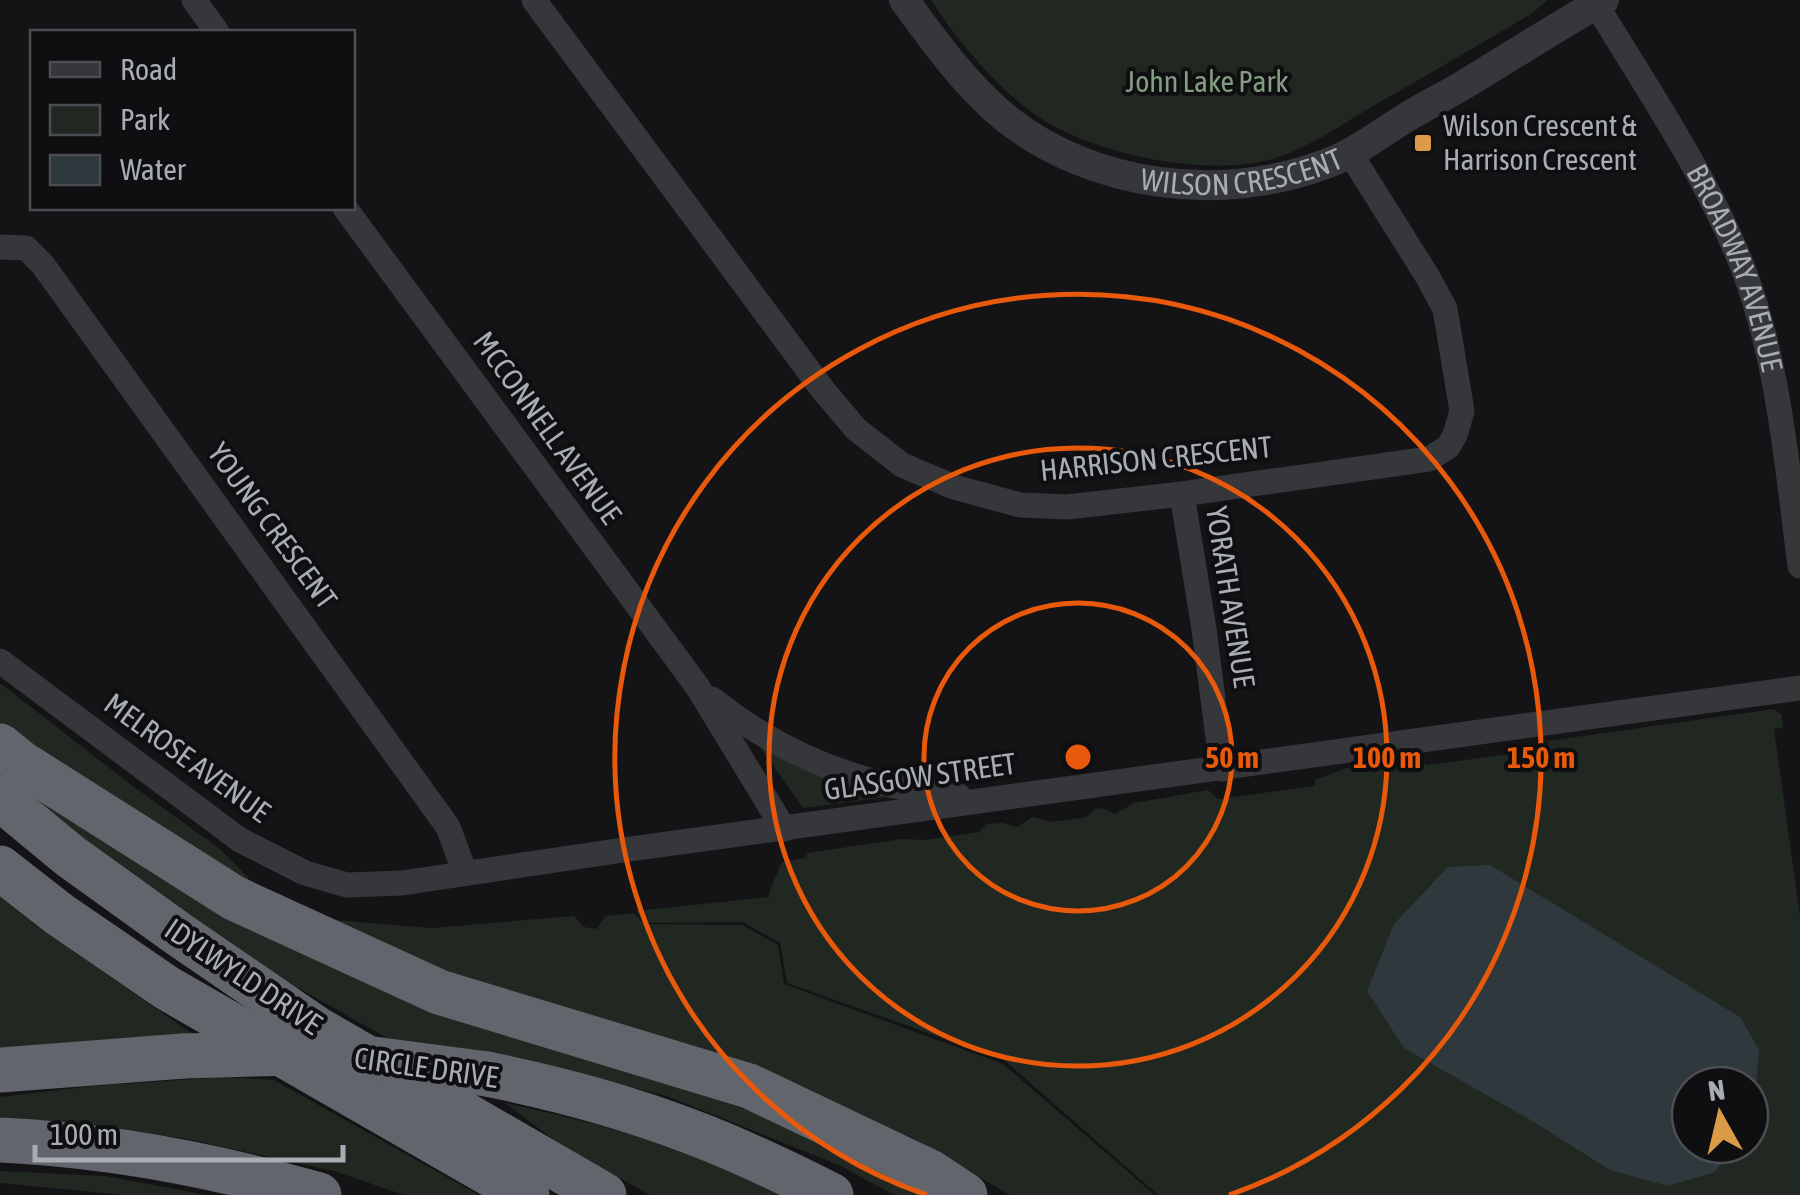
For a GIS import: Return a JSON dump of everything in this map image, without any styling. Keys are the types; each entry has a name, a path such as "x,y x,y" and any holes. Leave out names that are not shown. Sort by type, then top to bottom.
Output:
{"highway":[{"path":"0,746 52,784 234,898 439,992 749,1086 930,1172 965,1195"},
{"name":"IDYLWYLD DRIVE","path":"0,798 85,867 316,1029 604,1195"},
{"name":"IDYLWYLD DRIVE","path":"0,868 167,988 527,1195"},
{"name":"CIRCLE DRIVE","path":"0,1070 183,1056 296,1053 487,1074 624,1108 690,1131 831,1195"},
{"path":"0,1140 163,1157 318,1195"}],"street":[{"path":"194,0 216,30"},
{"name":"HARRISON CRESCENT","path":"534,0 856,429 902,465 954,488 1020,504 1067,507 1182,494 1429,459 1448,447 1456,435 1462,411 1444,309 1350,153"},
{"name":"WILSON CRESCENT","path":"904,0 957,70 1029,136 1073,159 1125,176 1181,185 1241,184 1294,175 1350,153 1598,2"},
{"name":"BROADWAY AVENUE","path":"1598,2 1700,178 1740,261 1765,342 1778,405 1800,566"},
{"name":"MCCONNELL AVENUE","path":"346,210 696,686 784,829"},
{"name":"YOUNG CRESCENT","path":"0,247 26,248 43,265 448,827 465,873"},
{"name":"YORATH AVENUE","path":"1182,494 1222,769"},
{"name":"MELROSE AVENUE","path":"0,662 240,840 305,874 347,885"},
{"name":"MCCONNELL AVENUE","path":"696,686 757,732 812,760 881,783 986,800"},
{"name":"GLASGOW STREET","path":"347,885 402,883 1800,688"}],"green space":[{"name":"John Lake Park","path":"931,0 1548,0 1531,14 1311,143 1272,159 1213,166 1110,149 1050,124 986,71"},
{"path":"0,683 220,849 248,877 250,888 0,728"},
{"path":"1774,709 1782,715 1783,728 1774,729 1800,916 1800,1195 1158,1195 1004,1060 787,983 780,943 743,922 647,923 636,911 769,897 782,862 805,858 808,853 980,832 986,824 1017,827 1032,817 1052,822 1087,817 1095,809 1103,808 1115,814 1134,803 1208,790 1218,799 1315,786 1315,780 1346,768 1415,756 1427,765 1548,749 1550,753 1547,741"},
{"path":"757,743 820,775 887,797 803,808"},
{"path":"0,771 639,1070 844,1146 941,1195 894,1195 841,1166 667,1096 536,1063 398,1044 236,953 112,867"},
{"path":"0,897 34,924 197,1037 0,1050"},
{"path":"634,913 644,924 742,925 778,945 784,984 1003,1064 1155,1195 1010,1195 913,1138 822,1103 531,1007 320,919 432,928 574,916 584,927 596,929 606,916"},
{"path":"222,1077 274,1080 479,1195 404,1195 334,1171 183,1138 0,1117 0,1097"},
{"path":"505,1103 684,1151 786,1195 650,1195 565,1148"},
{"path":"0,1171 105,1176 208,1195 124,1195 0,1183"}],"water":[{"path":"1490,865 1740,1017 1759,1050 1758,1065 1670,1065 1670,1165 1720,1165 1715,1172 1668,1186 1610,1170 1404,1048 1367,991 1394,924 1448,867"}],"place":[{"name":"Wilson Crescent & Harrison Crescent","path":"1423,143"}]}
